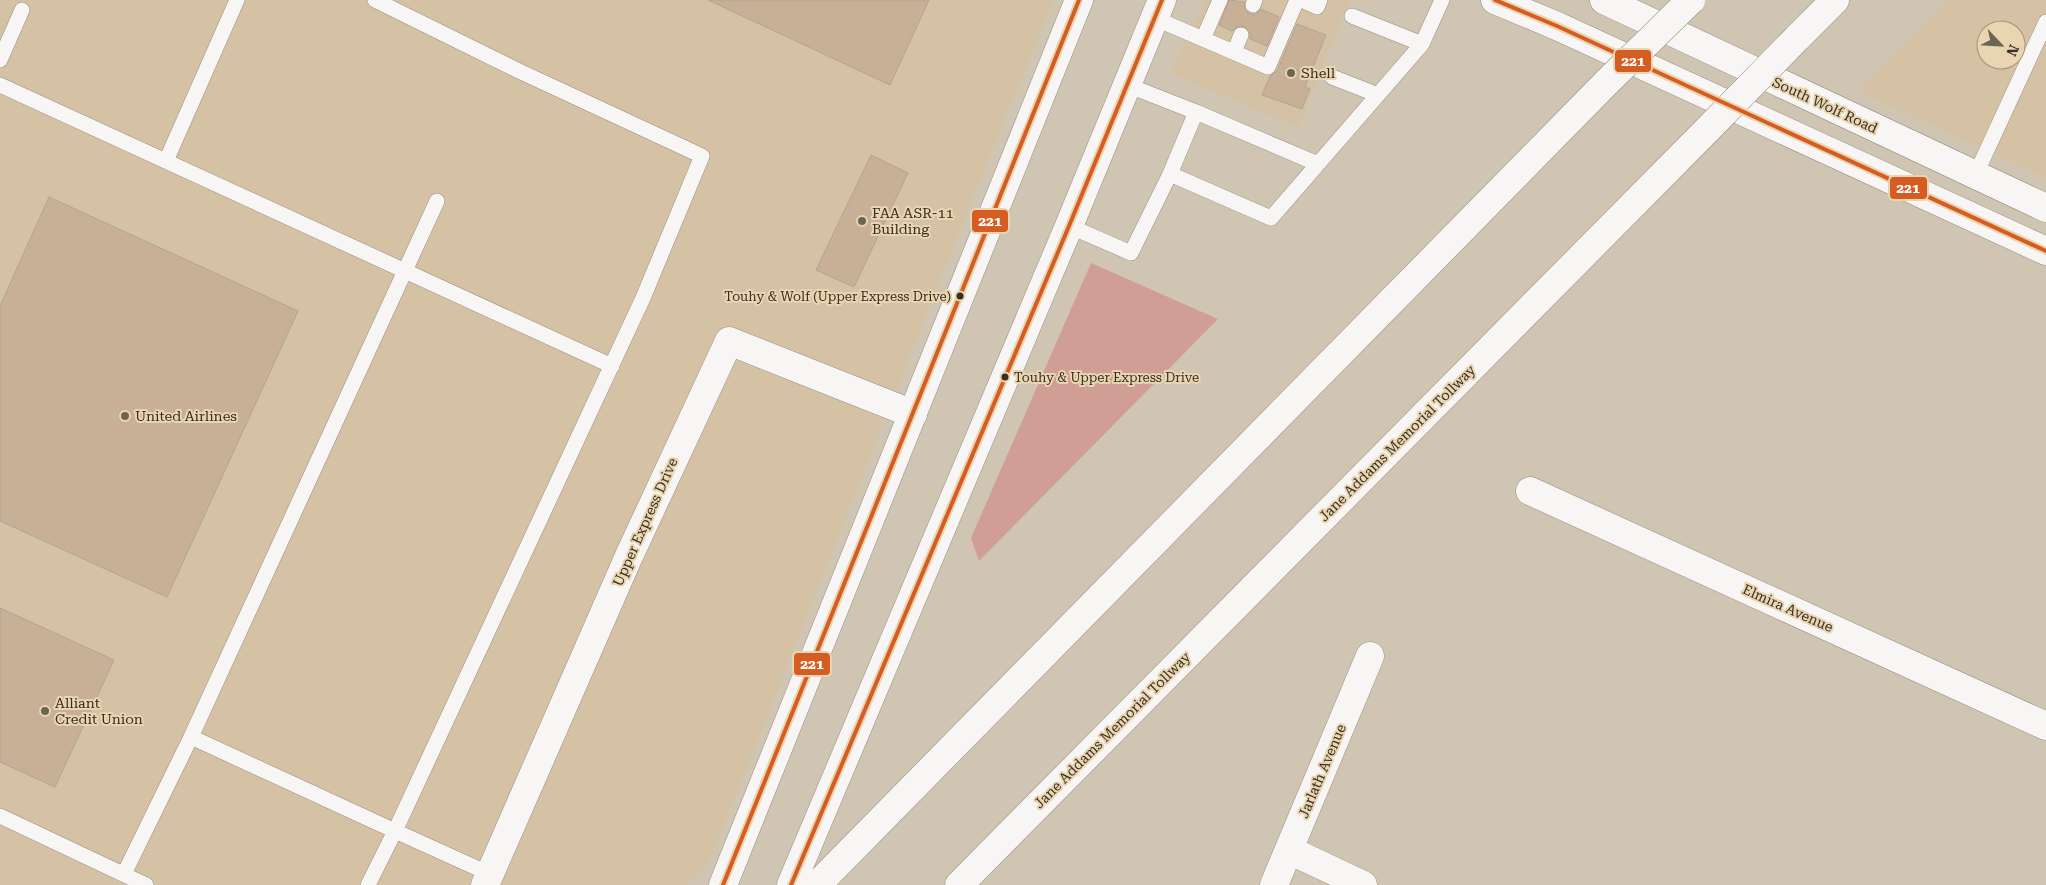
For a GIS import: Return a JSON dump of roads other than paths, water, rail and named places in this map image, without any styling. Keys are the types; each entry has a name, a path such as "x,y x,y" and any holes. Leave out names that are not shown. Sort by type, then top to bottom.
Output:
{"main road":[{"path":"723,885 1079,0"},
{"path":"1495,0 1557,26 2046,251"},
{"name":"South Wolf Road","path":"1604,0 2046,208"},
{"path":"817,885 1691,0"},
{"name":"Jane Addams Memorial Tollway","path":"959,885 1835,0"},
{"path":"791,885 1069,226 1158,9"},
{"name":"Upper Express Drive","path":"488,880 629,556 729,341 912,414"},
{"name":"Elmira Avenue","path":"1530,491 2046,726"},
{"name":"Jarlath Avenue","path":"1274,885 1370,656"},
{"path":"1289,850 1363,885"}],"lane":[{"path":"166,161 237,0"},
{"path":"368,885 612,366 643,298 702,156 519,71 375,0"},
{"path":"1203,39 1220,0"},
{"path":"1158,9 1203,39 1268,67 1297,0"},
{"path":"1301,0 1317,7 1320,0"},
{"path":"1170,174 1271,218 1422,44 1442,0"},
{"path":"0,60 22,10"},
{"path":"1352,16 1422,44"},
{"path":"1975,176 2046,22"},
{"path":"1234,52 1241,35"},
{"path":"1332,77 1378,95"},
{"path":"0,85 612,366"},
{"path":"1127,85 1318,164"},
{"path":"1069,226 1131,253 1170,174 1196,112"},
{"path":"124,874 191,737 437,201"},
{"path":"191,737 395,831 488,880"},
{"path":"0,816 146,885"}],"place":[{"name":"Shell","path":"1291,73"},
{"name":"FAA ASR-11 Building","path":"862,221"},
{"name":"Touhy & Wolf (Upper Express Drive)","path":"960,296"},
{"name":"Touhy & Upper Express Drive","path":"1005,377"},
{"name":"United Airlines","path":"125,416"},
{"name":"Alliant Credit Union","path":"45,711"}]}
